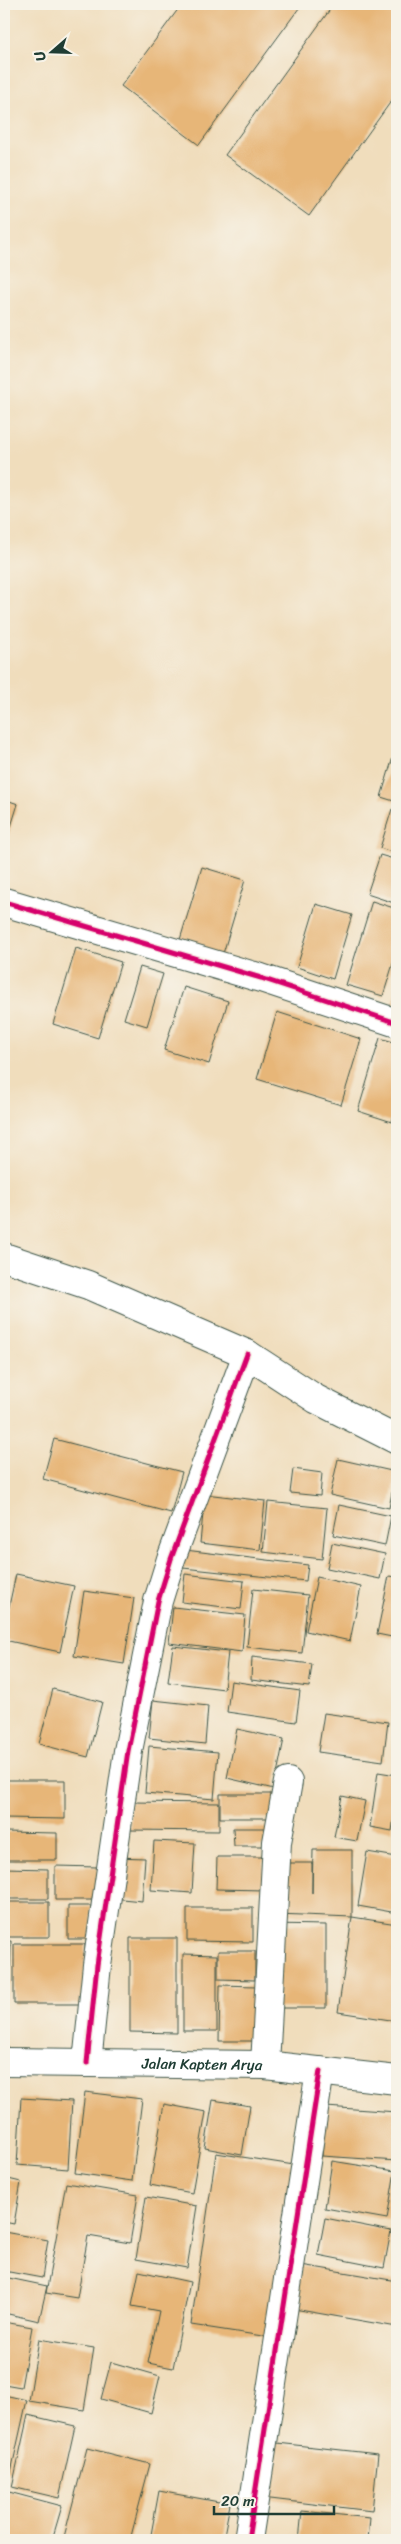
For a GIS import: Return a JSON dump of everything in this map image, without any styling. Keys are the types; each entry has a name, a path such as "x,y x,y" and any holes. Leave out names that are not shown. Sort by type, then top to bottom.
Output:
{"street":[{"path":"4,902 261,978 397,1023"},
{"path":"4,1257 88,1285 247,1354 316,1399 373,1430 397,1440"},
{"path":"87,2063 97,1965 128,1751 158,1601 171,1559 247,1354"},
{"path":"265,2065 276,1842 288,1782"},
{"name":"Jalan Kapten Arya","path":"4,2062 265,2065 397,2080"},
{"path":"248,2540 320,2071"}],"building":[{"path":"182,4 302,4 199,145 121,86"},
{"path":"334,4 397,4 397,93 309,216 225,155"},
{"path":"397,744 397,802 381,797"},
{"path":"4,799 18,804 4,849"},
{"path":"392,809 397,811 397,854 380,848"},
{"path":"380,855 397,860 397,904 367,894"},
{"path":"202,867 245,880 222,957 179,943"},
{"path":"372,901 397,909 397,951 383,996 346,985"},
{"path":"316,904 352,915 333,979 297,967"},
{"path":"76,948 121,962 98,1038 53,1024"},
{"path":"140,967 163,974 147,1026 124,1019"},
{"path":"184,987 228,1001 209,1064 164,1050"},
{"path":"397,989 397,1008 392,1006"},
{"path":"277,1012 361,1039 341,1105 257,1079"},
{"path":"380,1038 397,1043 397,1105 392,1122 358,1111"},
{"path":"54,1439 182,1472 171,1513 43,1479"},
{"path":"338,1459 396,1472 389,1508 330,1495"},
{"path":"293,1469 322,1473 320,1496 290,1493"},
{"path":"205,1494 265,1501 260,1550 200,1543"},
{"path":"268,1502 327,1508 322,1559 263,1552"},
{"path":"339,1505 391,1516 385,1546 333,1535"},
{"path":"332,1543 385,1554 380,1579 327,1568"},
{"path":"185,1550 308,1565 306,1581 183,1568"},
{"path":"16,1574 74,1586 60,1652 4,1640 4,1629"},
{"path":"185,1574 244,1581 241,1609 182,1602"},
{"path":"389,1576 397,1577 397,1638 377,1634"},
{"path":"317,1577 361,1587 350,1641 306,1631"},
{"path":"253,1589 308,1595 302,1653 247,1647"},
{"path":"84,1591 134,1598 124,1664 74,1656"},
{"path":"173,1607 245,1615 242,1652 169,1643"},
{"path":"173,1646 228,1652 224,1689 168,1682"},
{"path":"252,1657 312,1664 309,1687 251,1680"},
{"path":"231,1681 300,1691 296,1722 227,1712"},
{"path":"53,1689 102,1702 88,1757 39,1744"},
{"path":"153,1700 208,1706 205,1744 149,1738"},
{"path":"324,1713 388,1722 383,1761 318,1752"},
{"path":"237,1729 284,1739 274,1789 227,1778"},
{"path":"149,1746 218,1752 214,1799 145,1793"},
{"path":"378,1772 397,1775 397,1796 392,1831 370,1827"},
{"path":"4,1780 65,1780 65,1819 4,1818"},
{"path":"220,1794 278,1794 278,1818 220,1818"},
{"path":"342,1796 365,1801 357,1841 334,1837"},
{"path":"130,1802 219,1803 219,1831 130,1830"},
{"path":"233,1828 269,1828 269,1846 234,1846"},
{"path":"4,1832 57,1833 57,1860 4,1860"},
{"path":"154,1841 195,1843 192,1893 151,1890"},
{"path":"313,1850 352,1850 352,1917 277,1914 277,1863 312,1863 312,1893"},
{"path":"367,1852 397,1857 397,1913 358,1906"},
{"path":"114,1857 145,1858 142,1901 112,1898"},
{"path":"217,1857 264,1857 264,1890 216,1889"},
{"path":"55,1866 98,1867 98,1900 55,1900"},
{"path":"4,1868 48,1869 48,1899 4,1899"},
{"path":"4,1902 49,1902 49,1937 4,1937"},
{"path":"68,1906 91,1906 90,1939 68,1939"},
{"path":"187,1908 253,1908 253,1942 187,1941"},
{"path":"352,1917 397,1924 397,2021 338,2012"},
{"path":"271,1924 326,1925 326,2008 271,2008"},
{"path":"130,1938 177,1938 177,2033 130,2032"},
{"path":"4,1941 11,1941 10,1985 4,1985"},
{"path":"14,1944 85,1944 85,2004 14,2004"},
{"path":"218,1951 255,1951 255,1980 218,1979"},
{"path":"183,1954 217,1955 217,2031 183,2031"},
{"path":"220,1985 256,1986 257,2041 219,2041"},
{"path":"85,2092 142,2099 132,2181 75,2173"},
{"path":"21,2098 72,2101 68,2169 17,2165"},
{"path":"213,2100 250,2106 242,2155 205,2148"},
{"path":"164,2104 206,2112 192,2193 150,2185"},
{"path":"326,2107 397,2112 397,2161 322,2156"},
{"path":"216,2153 294,2165 269,2337 191,2325"},
{"path":"332,2161 395,2171 387,2219 325,2208"},
{"path":"4,2178 21,2182 14,2224 4,2222"},
{"path":"66,2183 138,2195 130,2243 88,2236 77,2298 46,2293"},
{"path":"146,2197 197,2206 187,2268 136,2259"},
{"path":"325,2218 391,2231 384,2268 318,2255"},
{"path":"4,2232 48,2240 42,2278 4,2271"},
{"path":"301,2265 397,2281 397,2327 294,2309"},
{"path":"139,2271 190,2282 173,2368 148,2363 159,2311 132,2306"},
{"path":"4,2277 47,2286 39,2321 4,2313"},
{"path":"4,2322 32,2327 21,2387 4,2384"},
{"path":"39,2339 94,2348 84,2410 29,2401"},
{"path":"111,2362 160,2376 151,2413 101,2399"},
{"path":"4,2395 27,2400 11,2472 4,2470"},
{"path":"28,2415 75,2426 59,2498 12,2487"},
{"path":"268,2442 378,2454 372,2511 262,2498"},
{"path":"87,2448 150,2464 130,2540 77,2540 64,2537"},
{"path":"159,2491 230,2504 223,2540 150,2540"},
{"path":"9,2492 62,2506 52,2540 4,2539 4,2512"},
{"path":"302,2511 370,2518 368,2540 299,2540"}],"cycle path":[{"path":"4,902 261,978 397,1023"},
{"path":"87,2063 97,1965 128,1751 158,1601 171,1559 247,1354"},
{"path":"248,2540 320,2071"}]}
